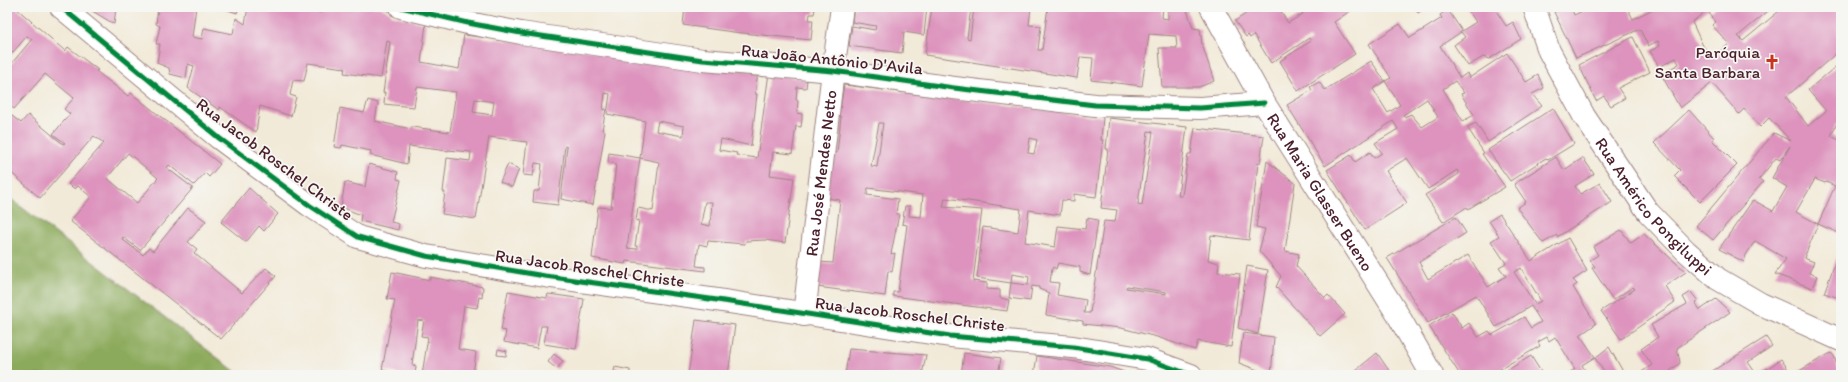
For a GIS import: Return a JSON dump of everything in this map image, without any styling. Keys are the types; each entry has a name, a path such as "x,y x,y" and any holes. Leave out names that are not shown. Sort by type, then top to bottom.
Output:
{"street":[{"name":"Rua Jacob Roschel Christe","path":"61,7 219,138 309,205 358,237 426,256 546,276 717,300 804,315 950,336 1073,347 1147,360 1191,375"},
{"name":"Rua João Antônio D'Avila","path":"401,7 468,24 704,60 832,71 954,88 1095,104 1200,108 1264,103"},
{"name":"Rua José Mendes Netto","path":"804,315 832,71 842,7"},
{"name":"Rua Maria Glasser Bueno","path":"1211,7 1264,103 1398,315 1432,375"},
{"name":"Rua Américo Pongiluppi","path":"1534,7 1549,51 1584,116 1648,212 1686,251 1718,278 1761,304 1841,340"}],"green space":[{"path":"7,196 240,375 7,375"}],"building":[{"path":"7,7 15,7 65,51 68,47 128,96 131,93 220,164 209,177 205,173 194,185 169,165 167,168 193,188 140,250 123,237 122,239 143,255 149,248 153,251 188,208 206,221 188,242 197,249 194,253 242,293 266,268 276,276 221,339 70,221 91,197 78,186 75,189 68,184 104,143 94,136 40,198 7,169 7,112 21,123 28,115 63,144 65,143 53,134 70,114 64,109 74,98 45,74 14,109 7,103 7,69 32,39 27,36 7,59","holes":["128,153 158,178 137,203 107,178"]},
{"path":"86,7 116,8 114,24 89,9"},
{"path":"168,7 196,7 192,37 202,39 204,28 233,34 236,18 245,24 248,7 316,7 315,11 321,13 322,7 380,7 391,13 391,15 426,24 421,62 459,69 464,35 758,72 751,146 721,139 719,150 737,153 736,155 757,158 769,73 807,80 806,88 797,87 797,113 802,114 802,119 801,127 796,126 792,154 773,152 770,175 794,178 785,243 765,240 746,241 745,244 708,241 707,246 699,244 696,266 705,267 705,271 626,261 625,264 592,258 598,207 611,208 616,164 608,162 609,153 640,158 645,121 607,114 610,94 605,93 603,110 606,109 602,130 605,131 593,205 561,199 567,147 565,146 558,205 533,202 534,191 539,191 542,164 535,163 533,176 523,175 527,142 489,137 476,219 442,214 447,158 470,161 471,152 448,151 409,146 407,164 370,155 371,151 342,145 341,148 334,147 340,108 364,113 368,100 378,103 375,121 411,129 412,127 450,132 456,92 417,87 414,107 384,104 385,92 383,93 390,42 387,41 381,78 344,73 345,68 308,63 304,81 293,80 290,95 296,97 291,116 260,106 256,132 220,107 219,110 188,88 194,66 188,64 186,78 170,74 169,68 157,63 160,44 156,44 160,26 156,24 158,8 167,10","holes":["475,99 494,102 492,115 473,112","658,121 684,126 683,136 656,131","640,158 659,162 653,211 638,208 636,221 639,220 635,246 637,246 637,249 627,248","705,202 712,202 710,226 701,224"]},
{"path":"219,7 232,7 238,10 237,13"},
{"path":"685,7 815,7 814,14 810,14 809,20 813,20 811,40 683,25"},
{"path":"854,7 927,7 924,35 904,32 902,53 849,46 852,26 875,30 876,26 852,22"},
{"path":"932,7 971,7 967,38 970,39 974,7 1031,7 1029,25 1041,26 1038,50 1042,50 1048,7 1163,7 1162,18 1168,19 1168,7 1186,7 1193,28 1200,29 1202,44 1214,81 1199,87 1162,87 1159,48 1177,48 1176,36 1149,34 1142,86 1091,80 1093,58 1080,57 1077,78 925,55"},
{"path":"1252,7 1278,7 1288,23 1303,14 1298,7 1356,7 1334,22 1355,54 1298,91 1280,61 1311,41 1309,38 1271,63 1254,35 1250,38 1248,35 1246,37 1235,21 1253,9"},
{"path":"1414,7 1427,7 1418,13"},
{"path":"1466,7 1499,7 1495,9 1506,26 1513,22 1521,39 1489,59 1483,57 1468,66 1454,45 1465,37 1461,32 1440,46 1460,78 1467,73 1469,78 1507,53 1526,82 1538,75 1544,88 1532,94 1542,106 1488,142 1476,123 1467,127 1484,153 1482,154 1505,187 1468,209 1467,207 1443,222 1425,195 1459,174 1457,170 1428,189 1407,158 1386,171 1407,203 1365,230 1327,170 1351,155 1355,162 1370,152 1374,158 1382,153 1375,143 1398,129 1393,121 1325,166 1287,105 1312,90 1310,87 1319,82 1325,90 1371,61 1385,81 1391,78 1369,44 1400,24 1410,38 1442,18 1440,15 1448,10 1462,31 1476,22","holes":["1385,81 1400,105 1388,113 1373,89","1455,81 1464,93 1461,94 1474,115 1463,121 1443,89","1427,99 1438,117 1422,127 1411,114 1404,117 1403,115"]},
{"path":"1571,7 1574,15 1591,7 1627,7 1633,19 1657,7 1711,7 1692,22 1703,46 1713,57 1729,44 1712,25 1716,22 1709,13 1716,7 1773,7 1738,36 1743,41 1784,7 1836,7 1841,13 1841,49 1786,97 1808,126 1826,111 1808,90 1841,62 1841,125 1837,123 1831,136 1841,141 1841,234 1818,224 1804,258 1814,262 1809,273 1817,276 1812,288 1775,274 1786,259 1755,241 1746,255 1744,262 1719,249 1753,200 1773,211 1787,187 1772,178 1790,146 1780,160 1776,158 1759,179 1763,182 1713,240 1696,226 1774,133 1791,141 1769,118 1760,127 1744,109 1739,114 1712,83 1680,108 1661,74 1679,64 1676,58 1659,67 1650,51 1660,46 1658,41 1648,46 1640,29 1576,58 1554,12","holes":["1815,179 1835,186 1818,224 1796,212"]},
{"path":"1633,37 1650,72 1618,88 1625,98 1611,106 1604,96 1596,101 1579,65"},
{"path":"844,85 1103,117 1101,140 1103,140 1096,197 1074,194 1074,201 1062,200 1060,215 1029,210 1025,242 1055,247 1058,226 1085,229 1087,218 1098,220 1090,275 1080,272 1080,267 1058,263 1056,269 1053,267 1052,269 1050,282 1059,283 1057,295 1086,300 1084,313 1090,313 1104,221 1115,222 1117,210 1101,208 1108,149 1106,149 1109,118 1187,127 1178,196 1182,196 1188,154 1191,154 1195,128 1264,136 1260,163 1258,163 1249,240 1211,235 1208,260 1219,263 1218,272 1240,274 1231,347 1198,341 1195,350 1157,337 1121,328 1083,324 1083,321 1046,315 1049,293 1039,289 1039,287 1032,286 1030,301 1009,298 1011,283 977,278 983,227 1018,232 1021,209 983,203 945,198 943,207 982,210 973,281 987,283 987,289 1000,290 1000,298 1009,300 1007,311 893,296 893,292 898,292 907,225 902,224 905,206 910,206 909,216 921,217 923,195 868,188 867,195 898,199 896,214 899,214 891,254 895,253 892,272 888,271 885,296 817,287 819,262 833,263 840,200 826,198 832,152 837,153 841,117 839,116","holes":["879,123 883,123 877,167 871,166","1148,131 1153,132 1142,205 1138,204","1030,138 1037,140 1034,154 1028,153","1012,274 1029,277 1028,285 1011,283","1127,286 1166,292 1166,294 1126,288"]},
{"path":"1553,108 1574,144 1548,160 1546,158 1510,181 1488,150"},
{"path":"1689,110 1714,138 1712,140 1737,165 1700,202 1674,176 1680,170 1654,143"},
{"path":"1556,157 1564,170 1583,158 1594,174 1575,186 1580,194 1600,183 1612,202 1557,237 1557,235 1543,243 1517,208 1526,202 1514,184"},
{"path":"1267,161 1295,183 1285,251 1299,254 1296,266 1325,298 1328,295 1345,314 1320,336 1276,287 1281,276 1259,251 1265,229 1256,227"},
{"path":"369,164 398,172 397,179 401,180 391,222 399,224 398,230 360,221 361,215 341,207 345,182 365,187"},
{"path":"508,164 519,169 512,187 500,182"},
{"path":"249,188 278,214 264,231 259,226 246,242 221,222"},
{"path":"1500,214 1531,261 1568,238 1587,271 1573,280 1577,284 1573,287 1596,324 1580,335 1595,357 1582,365 1588,375 1565,375 1575,369 1555,337 1549,341 1547,337 1538,342 1540,346 1490,375 1460,375 1429,326 1452,312 1462,328 1469,323 1478,337 1489,331 1492,335 1524,317 1531,328 1541,322 1531,306 1496,327 1476,295 1428,323 1387,258 1456,217 1466,233 1419,262 1428,279 1468,255 1488,287 1506,276 1499,267 1506,263 1491,241 1499,236 1489,221","holes":["1521,268 1541,301 1535,304 1514,272"]},
{"path":"1621,230 1631,243 1644,234 1686,272 1665,286 1675,302 1621,339 1601,311 1635,289 1633,287 1613,300 1592,268 1595,267 1590,260 1598,255 1593,247"},
{"path":"1841,247 1841,291 1839,298 1824,293"},
{"path":"1247,266 1268,270 1258,334 1238,328"},
{"path":"392,272 430,280 430,277 483,287 482,298 479,297 477,308 464,306 458,349 476,352 473,375 422,375 428,337 421,336 424,321 418,320 412,365 416,366 415,375 403,375 382,370 395,300 387,299"},
{"path":"508,291 547,298 548,294 584,299 576,349 544,344 547,326 541,326 537,348 504,342 506,331 501,330"},
{"path":"1691,292 1698,301 1695,302 1700,310 1716,299 1730,312 1677,348 1680,363 1670,371 1672,375 1637,375 1652,365 1641,349 1658,337 1651,325 1687,304 1683,297"},
{"path":"696,320 735,325 728,375 688,375"},
{"path":"1243,333 1274,337 1271,375 1239,363"},
{"path":"1766,337 1772,346 1748,362 1757,375 1706,375"},
{"path":"1609,347 1625,375 1606,375 1595,358"},
{"path":"498,349 507,351 506,356 497,355"},
{"path":"849,349 926,355 922,375 845,375"},
{"path":"964,353 1001,358 998,375 961,375"},
{"path":"1377,353 1392,375 1350,375"},
{"path":"1831,353 1834,356 1840,375 1792,375"},
{"path":"554,354 563,361 557,369 548,362"},
{"path":"1037,356 1110,367 1132,375 1034,375"},
{"path":"1531,356 1543,375 1509,375 1506,371"},
{"path":"1781,359 1792,375 1758,375"},
{"path":"615,367 630,370 630,375 613,375"}],"cycle path":[{"path":"61,7 219,138 309,205 358,237 426,256 545,276 717,300 950,336 1073,347 1147,359 1191,375"},
{"path":"401,7 468,23 521,33 703,60 833,71 954,88 1095,105 1200,108 1264,103"}],"place":[{"name":"Paróquia Santa Barbara","path":"1772,62"}]}
